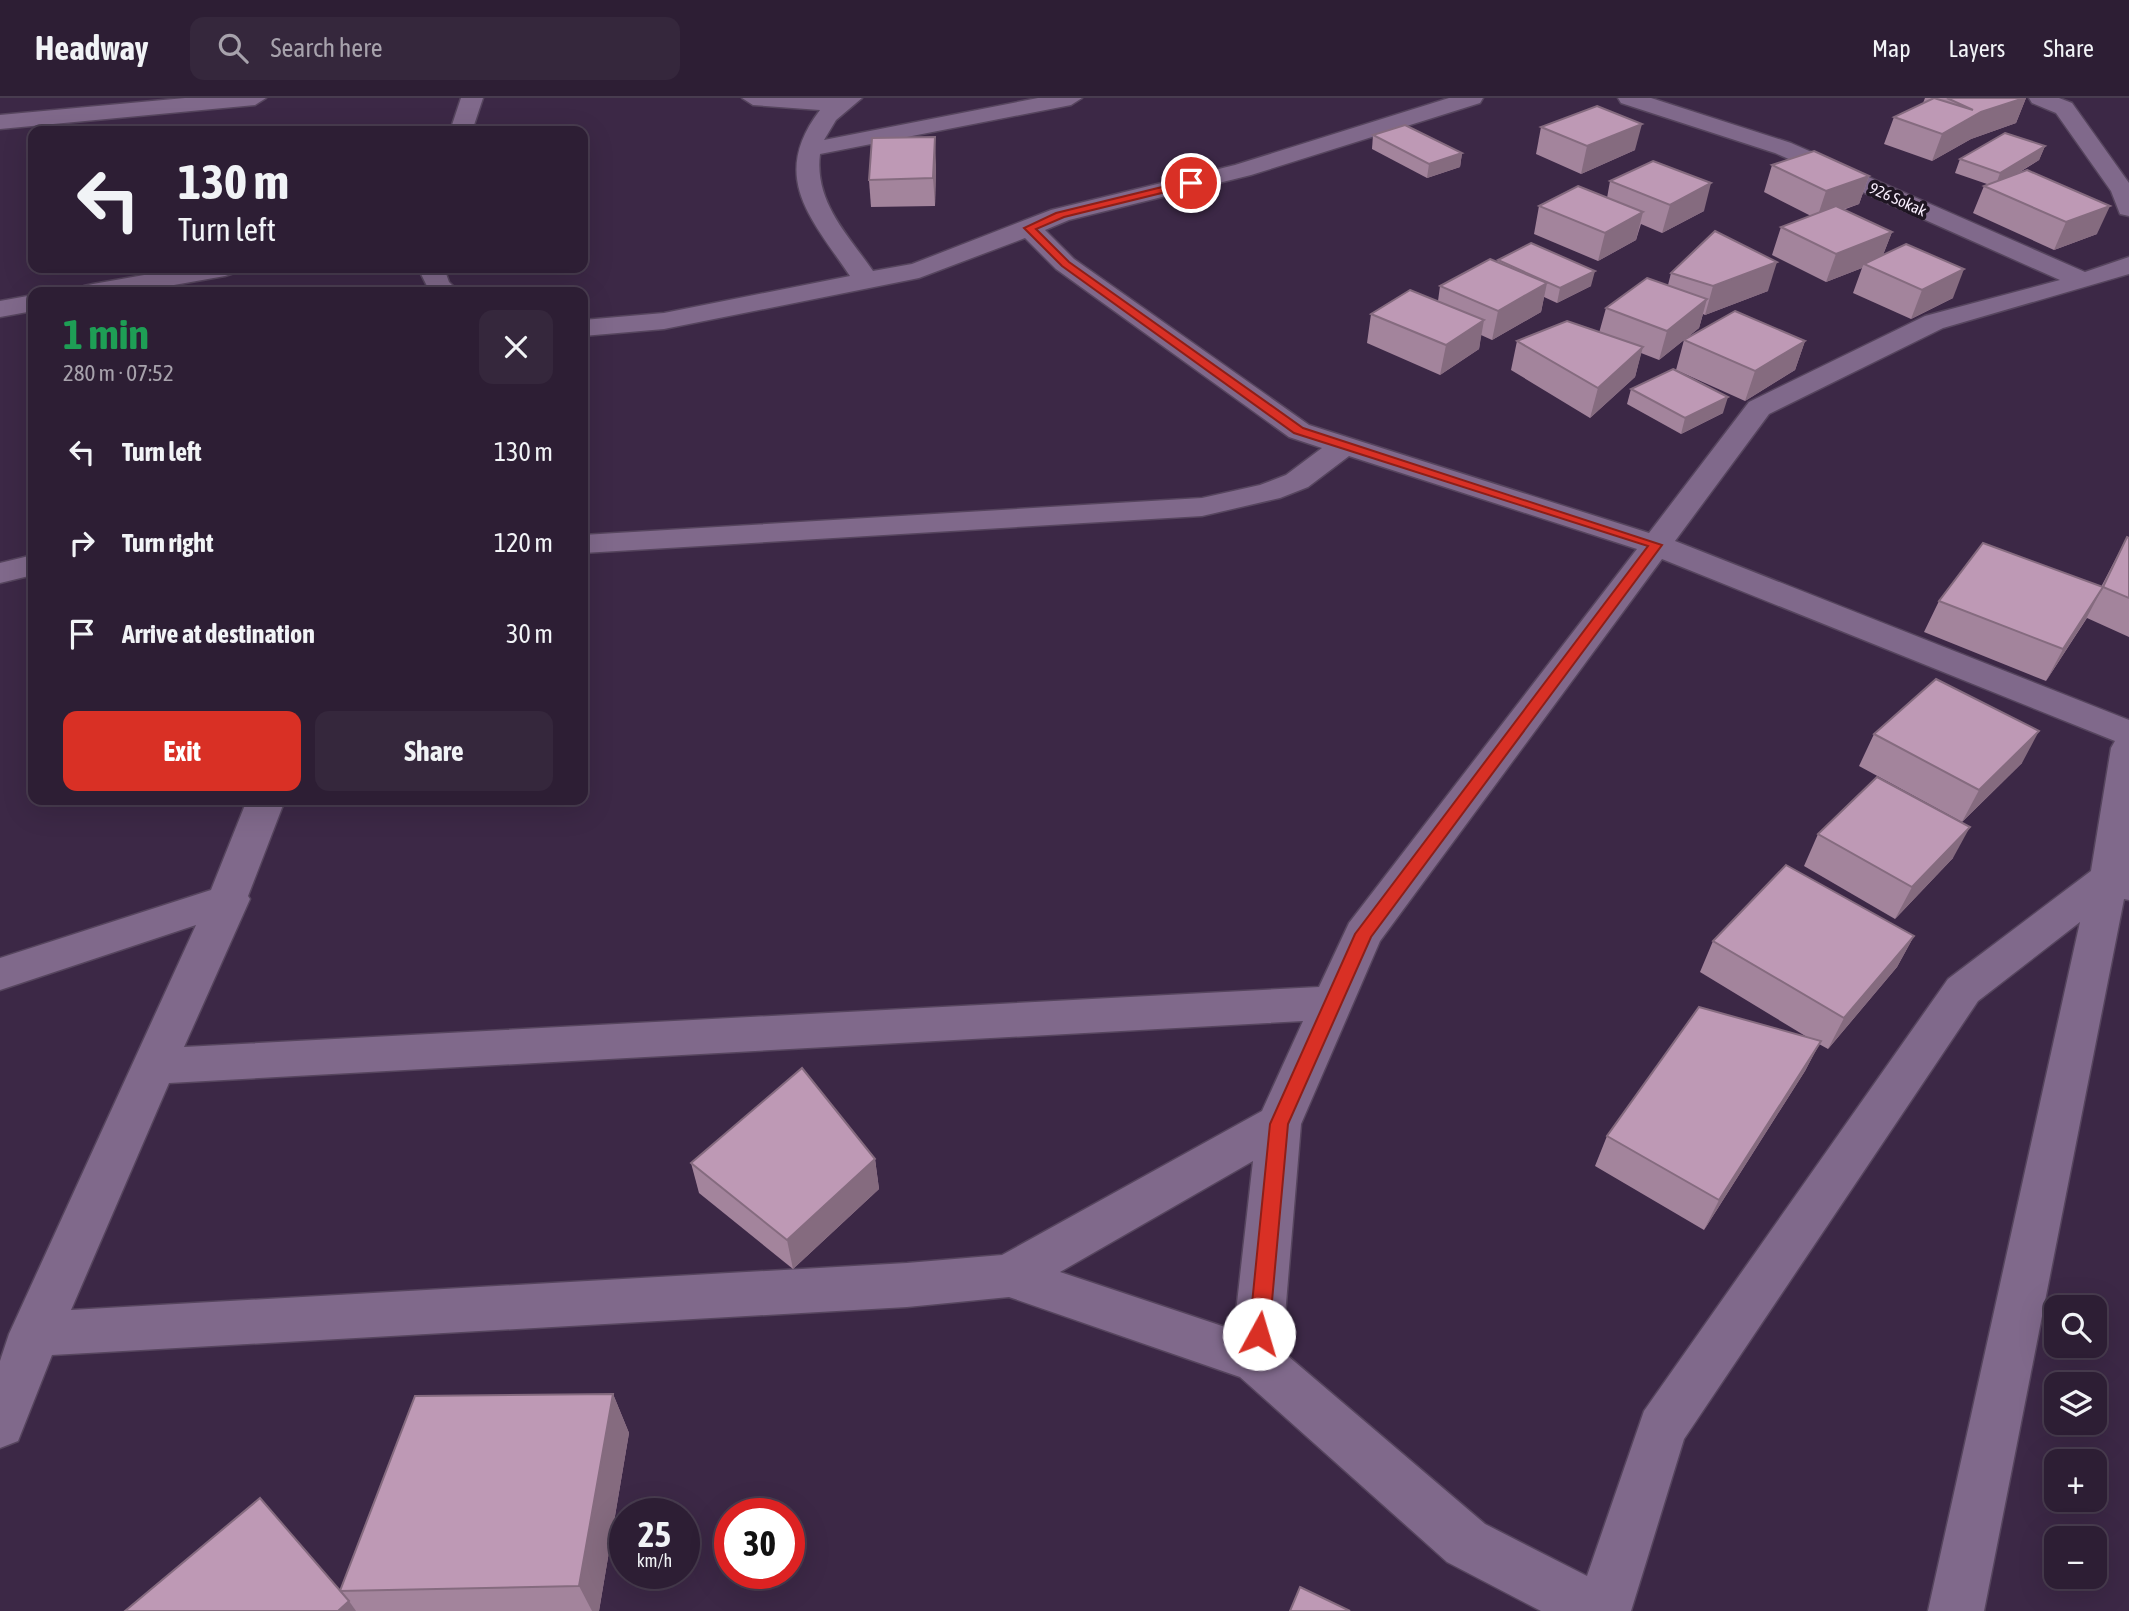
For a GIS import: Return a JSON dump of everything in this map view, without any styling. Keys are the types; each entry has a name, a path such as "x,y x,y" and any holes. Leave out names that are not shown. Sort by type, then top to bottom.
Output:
{"street":[{"path":"0,122 256,98"},
{"path":"463,126 472,98"},
{"path":"753,98 843,102"},
{"path":"808,150 1071,98"},
{"path":"588,328 664,321 919,270 1060,215 1243,170 1472,98"},
{"name":"926 Sokak","path":"1629,98 1783,148 2084,281"},
{"path":"2040,98 2064,108 2127,197"},
{"path":"843,102 818,127 808,150 811,195 866,280"},
{"path":"1029,228 1065,264 1299,431 1656,545 2129,733"},
{"path":"1256,1360 1279,1124 1363,934 1759,408 1934,322 2084,281 2129,265"},
{"path":"120,287 198,273"},
{"path":"0,309 28,304"},
{"path":"588,544 1202,507 1258,495 1297,481 1345,445"},
{"path":"0,573 28,566"},
{"path":"1956,1611 2119,882 2129,748"},
{"path":"0,1424 34,1334 230,899 264,805"},
{"path":"34,1334 907,1285 1009,1276 1256,1360 1466,1543 1601,1611 1662,1428 1963,990 2119,882"},
{"path":"0,974 230,899"},
{"path":"153,1066 1333,1003"},
{"path":"1009,1276 1279,1124"}],"building":[{"path":"1934,98 1973,110 1947,98 2024,98 1981,112 1942,134 1894,117"},
{"path":"1597,106 1642,124 1587,146 1541,127"},
{"path":"1405,125 1462,153 1429,164 1373,135"},
{"path":"2005,133 2045,146 2000,173 1960,159"},
{"path":"935,137 933,178 869,180 872,138"},
{"path":"1814,151 1869,176 1826,191 1772,165"},
{"path":"1653,161 1711,183 1670,205 1610,181"},
{"path":"2027,170 2110,206 2066,222 1984,186"},
{"path":"1578,186 1643,212 1605,233 1539,206"},
{"path":"1836,206 1892,232 1836,254 1781,227"},
{"path":"1715,231 1777,262 1713,286 1671,273"},
{"path":"1531,243 1595,271 1560,288 1498,260"},
{"path":"1906,244 1964,269 1922,290 1864,264"},
{"path":"1490,259 1547,283 1498,311 1440,286"},
{"path":"1647,278 1707,299 1667,331 1606,308"},
{"path":"1410,290 1484,320 1446,345 1371,314"},
{"path":"1735,311 1805,341 1755,371 1684,340"},
{"path":"1567,321 1643,347 1598,388 1517,341"},
{"path":"1673,369 1728,397 1685,418 1631,389"},
{"path":"2127,537 2129,538 2129,598 2103,587"},
{"path":"1983,543 2103,587 2063,649 1939,601"},
{"path":"1936,679 2039,731 1979,790 1874,734"},
{"path":"1877,777 1970,827 1912,887 1818,834"},
{"path":"1786,865 1914,936 1844,1018 1713,941"},
{"path":"1699,1007 1821,1041 1719,1200 1607,1136"},
{"path":"802,1068 875,1159 787,1240 691,1163"},
{"path":"613,1394 579,1586 340,1591 415,1396"},
{"path":"260,1498 349,1601 338,1611 125,1611"},
{"path":"1300,1587 1350,1611 1290,1611"}],"route":[{"path":"1191,183 1060,215 1029,228 1065,264 1299,431 1656,545 1363,934 1279,1124 1259,1334"}]}
